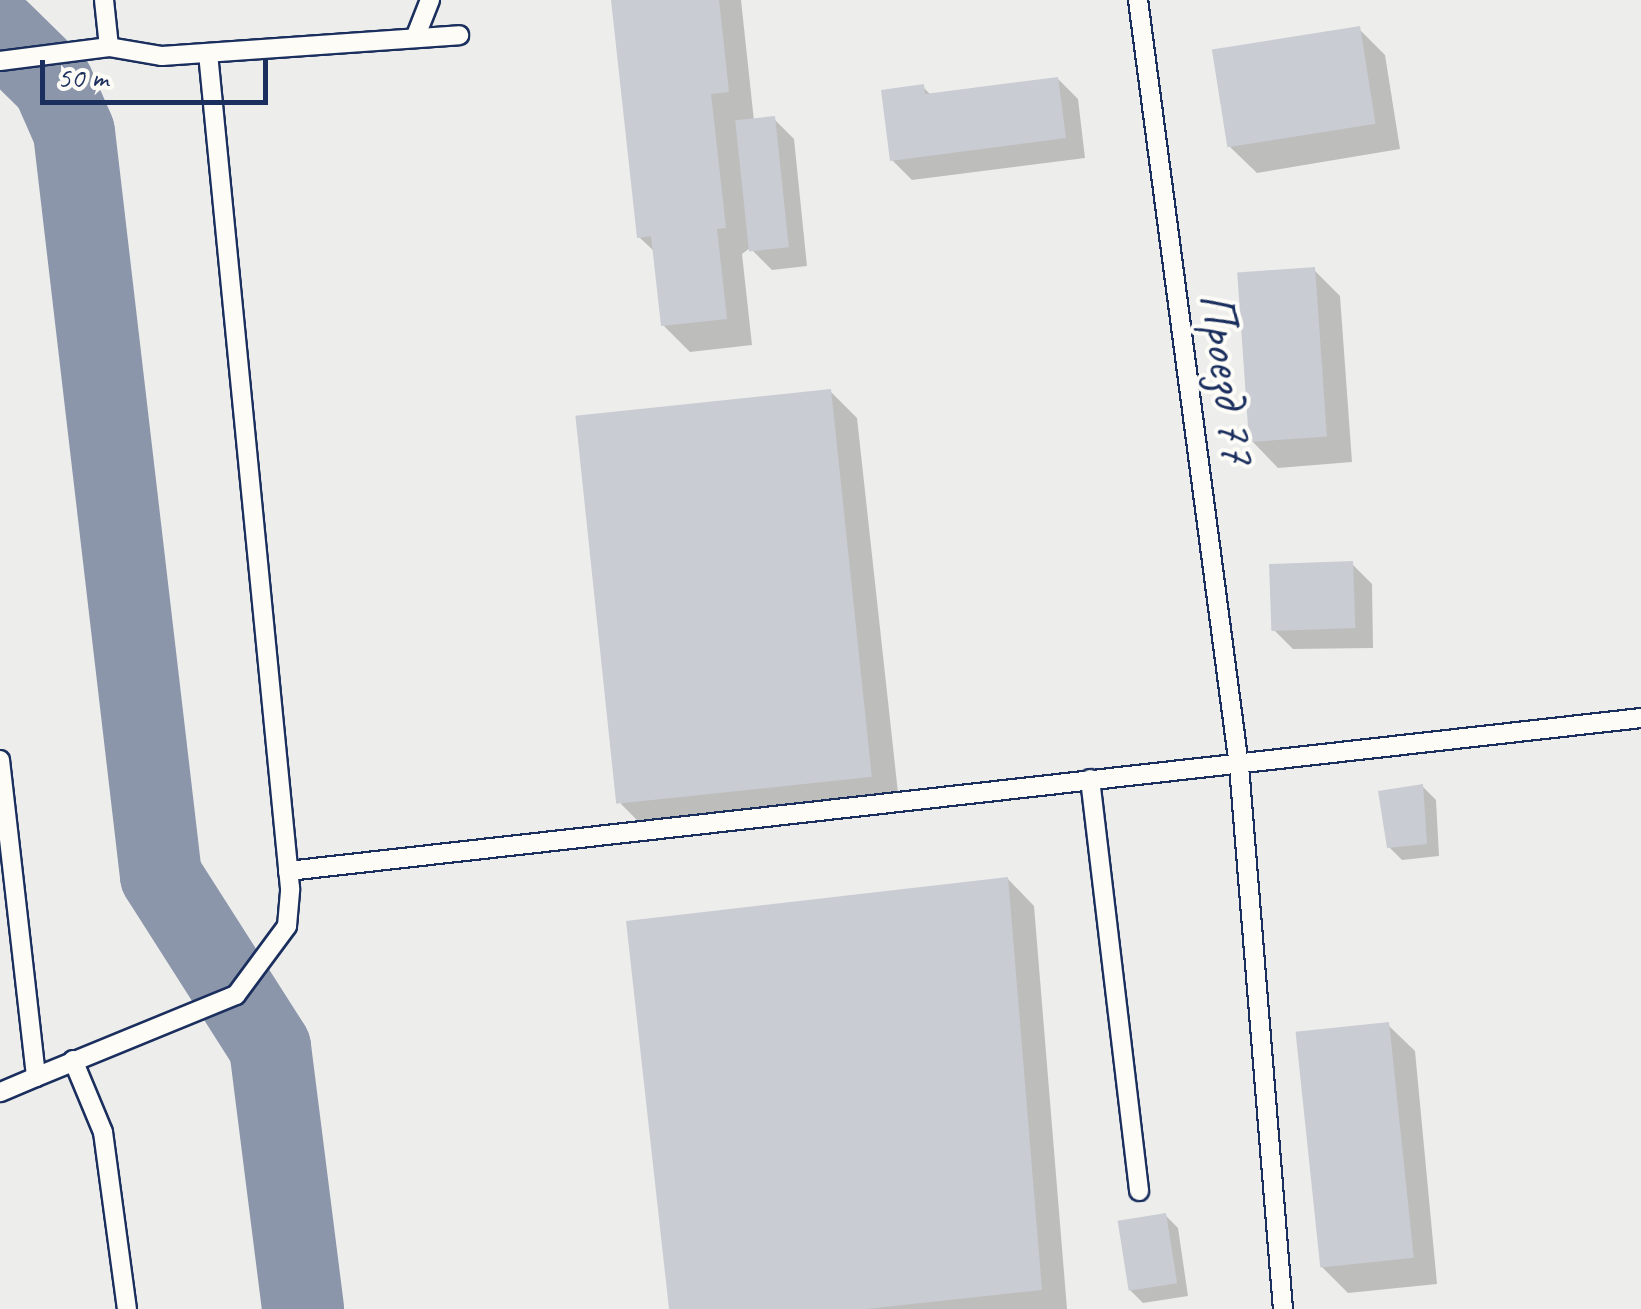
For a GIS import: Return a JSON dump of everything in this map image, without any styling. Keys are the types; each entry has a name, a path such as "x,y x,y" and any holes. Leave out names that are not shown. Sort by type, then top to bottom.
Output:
{"lane":[{"path":"104,0 109,46"},
{"path":"415,38 430,0"},
{"name":"Проезд 77","path":"1138,0 1239,766 1282,1309"},
{"path":"0,61 109,46 162,56 459,35"},
{"path":"0,1092 236,995 287,926 288,871 208,53"},
{"path":"288,871 1641,718"},
{"path":"0,760 36,1077"},
{"path":"1090,779 1138,1190"},
{"path":"73,1060 103,1132 127,1309"}],"shaded area":[{"path":"0,0 1641,0 1641,1309 0,1309"}],"building":[{"path":"611,0 719,0 729,92 711,94 726,228 717,229 727,319 661,326 651,236 637,238"},
{"path":"1360,26 1375,124 1227,147 1212,49"},
{"path":"1058,77 1066,138 890,161 881,90 924,84 925,94"},
{"path":"775,116 789,247 749,251 735,120"},
{"path":"1315,267 1327,437 1249,442 1237,272"},
{"path":"831,389 872,777 616,804 575,416"},
{"path":"1353,561 1355,628 1271,631 1269,564"},
{"path":"1423,784 1427,844 1387,848 1378,791"},
{"path":"1008,877 1042,1290 866,1309 669,1309 626,921"},
{"path":"1389,1022 1414,1258 1320,1268 1296,1032"},
{"path":"1166,1213 1177,1283 1129,1291 1118,1221"}],"taxiway":[{"path":"0,32 53,84 74,132 161,876 270,1047 303,1309"}]}
